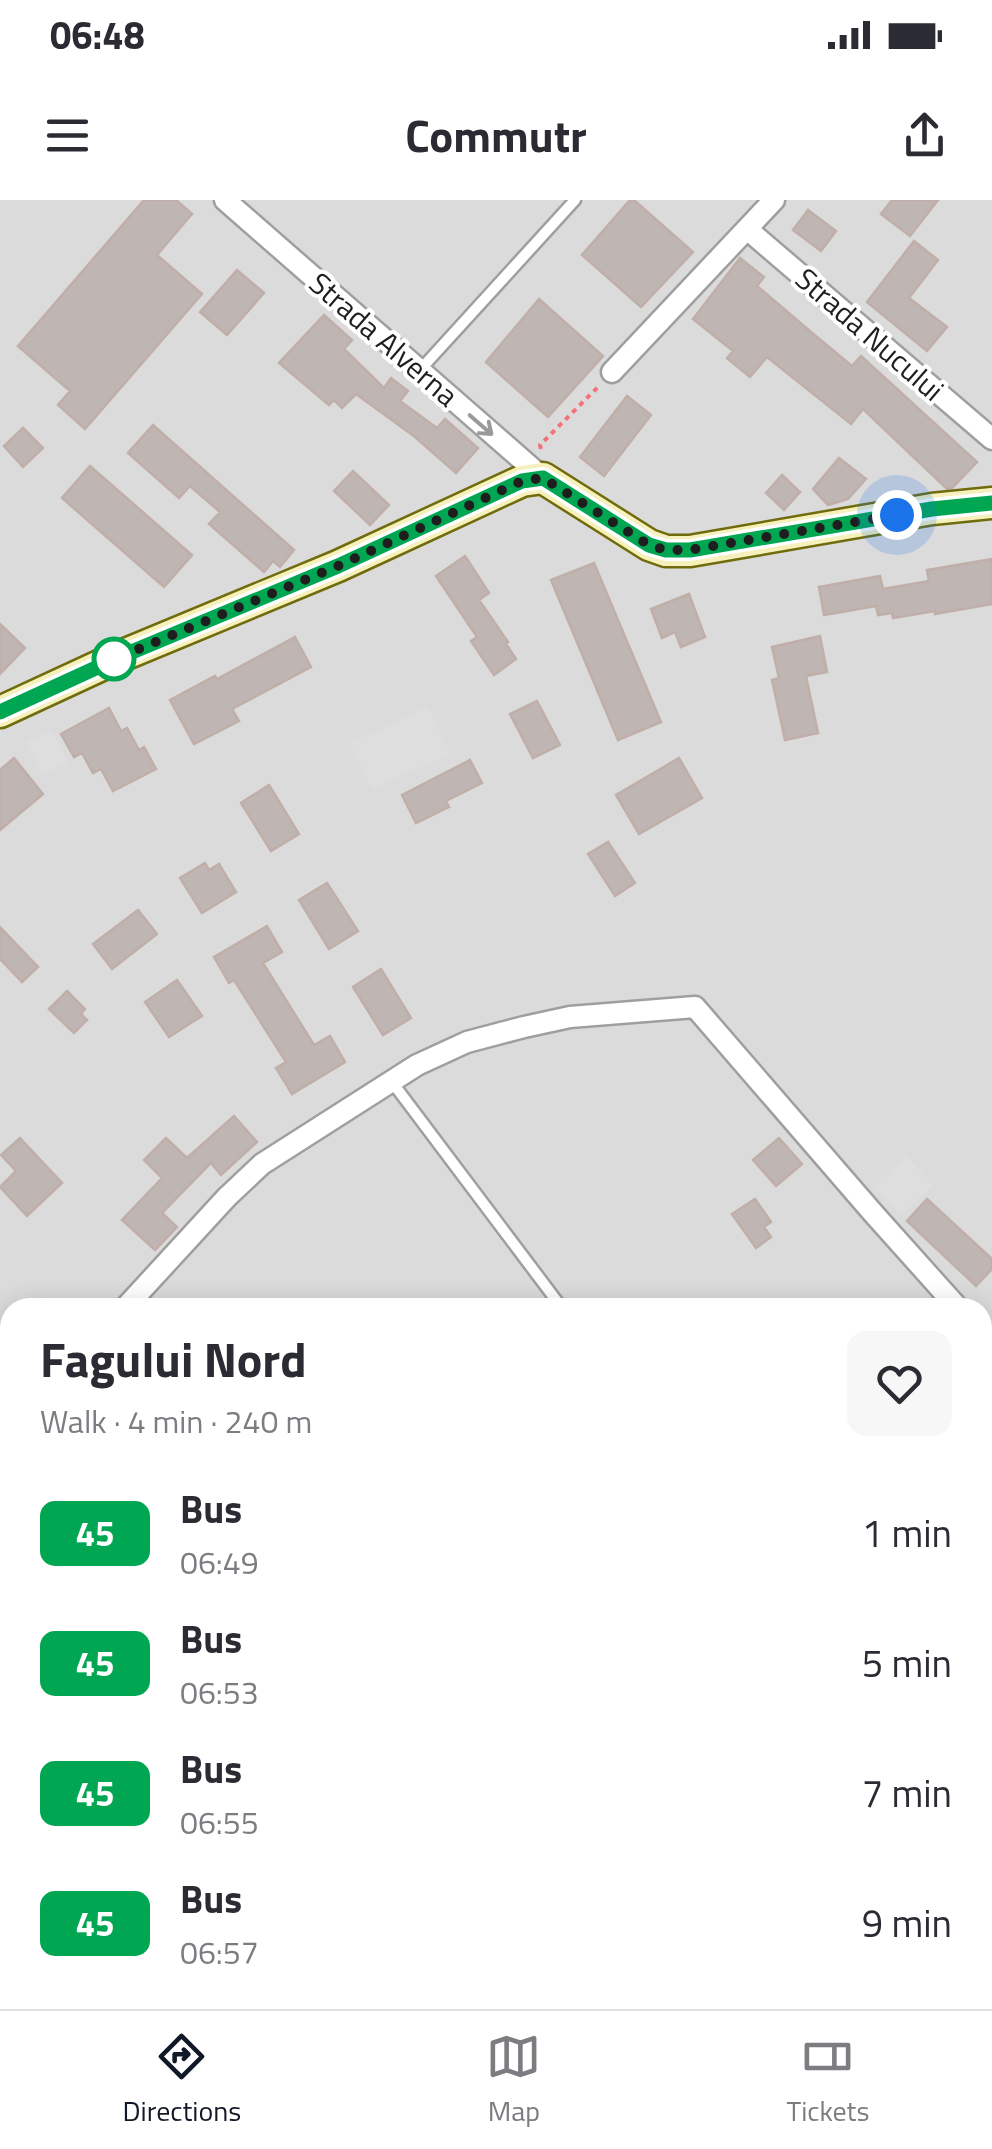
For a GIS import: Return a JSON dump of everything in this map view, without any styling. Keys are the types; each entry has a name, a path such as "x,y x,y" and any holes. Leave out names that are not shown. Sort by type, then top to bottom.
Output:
{"street":[{"name":"Strada Alverna","path":"225,200 543,478"},
{"path":"612,372 774,200"},
{"name":"Strada Nucului","path":"748,229 992,440"},
{"path":"0,712 122,656 338,566 522,481 543,478 627,533 666,550 690,550 932,509 992,503"},
{"path":"134,1298 262,1164 418,1065 467,1042 524,1027 570,1018 696,1007 949,1298"}],"lane":[{"path":"420,371 575,200"},
{"path":"391,1081 554,1298"}],"path":[{"path":"543,478 540,445 612,372"}],"shaded area":[{"path":"0,200 992,200 992,1298 0,1298"},
{"path":"428,707 450,754 372,789 350,743"},
{"path":"51,730 68,762 43,775 26,743"},
{"path":"906,1156 933,1185 900,1215 873,1186"}],"building":[{"path":"144,200 176,200 192,214 157,255 202,294 85,429 58,405 70,391 18,346"},
{"path":"630,200 693,252 641,307 582,255"},
{"path":"892,200 938,200 910,236 881,214"},
{"path":"808,210 836,231 821,251 793,230"},
{"path":"914,241 938,260 909,298 947,327 927,351 867,302"},
{"path":"740,258 764,277 757,286 852,366 861,356 977,462 952,488 947,489 863,409 851,424 767,357 750,377 727,358 733,351 693,319"},
{"path":"237,270 264,293 227,335 200,312"},
{"path":"539,299 603,356 548,417 486,362"},
{"path":"324,315 352,340 344,349 384,388 391,378 408,391 400,401 437,428 445,419 478,448 456,473 356,394 342,408 334,400 329,405 279,363"},
{"path":"627,396 651,415 604,476 580,457"},
{"path":"153,425 294,550 280,567 273,561 264,572 209,524 220,512 190,486 179,498 128,453"},
{"path":"23,428 43,448 23,467 4,446"},
{"path":"839,458 866,479 848,499 828,505 813,489"},
{"path":"90,466 192,555 164,587 62,498"},
{"path":"353,471 389,505 370,525 334,491"},
{"path":"782,475 800,492 784,510 766,493"},
{"path":"465,556 489,593 479,600 516,659 494,675 471,641 477,637 436,576"},
{"path":"992,559 992,604 893,618 892,613 878,615 876,606 824,615 819,587 880,576 883,589 929,581 927,570"},
{"path":"594,563 661,722 618,740 551,580"},
{"path":"689,594 705,637 681,647 675,632 662,638 651,609"},
{"path":"0,624 25,648 0,674"},
{"path":"820,636 827,672 806,676 818,733 785,740 772,680 779,678 772,647"},
{"path":"295,637 311,667 232,709 239,721 194,744 170,700"},
{"path":"537,701 560,745 533,758 510,714"},
{"path":"109,708 121,731 127,728 156,769 113,791 101,769 93,773 82,753 74,757 61,734"},
{"path":"14,758 43,794 0,830 0,770"},
{"path":"679,758 702,798 639,834 616,795"},
{"path":"470,760 482,783 446,801 449,807 416,823 402,795"},
{"path":"269,785 299,834 271,851 241,803"},
{"path":"608,842 635,883 615,896 588,854"},
{"path":"205,863 209,870 219,864 236,892 202,913 180,878"},
{"path":"327,883 358,931 329,949 299,900"},
{"path":"138,910 157,934 112,969 93,944"},
{"path":"267,926 282,952 263,963 314,1045 330,1036 345,1062 292,1094 276,1068 286,1062 234,980 229,983 214,957"},
{"path":"0,927 38,967 22,982 0,959"},
{"path":"381,969 411,1018 383,1035 353,987"},
{"path":"177,980 202,1016 169,1037 145,1002"},
{"path":"67,991 85,1009 81,1014 87,1020 74,1033 49,1009"},
{"path":"234,1116 257,1142 221,1175 211,1163 162,1213 177,1227 155,1250 122,1220 162,1178 144,1160 166,1138 187,1158"},
{"path":"20,1138 62,1183 27,1216 0,1187 16,1171 1,1155"},
{"path":"779,1138 802,1164 776,1186 753,1160"},
{"path":"755,1199 771,1222 764,1227 771,1237 756,1248 732,1214"},
{"path":"927,1199 992,1259 992,1269 976,1286 907,1221"}],"bus line":[{"name":"45","path":"0,712 122,656 338,566 522,481 543,478 627,533 666,550 690,550 932,509 992,503"}],"route":[{"path":"114,659 110,661 338,566 522,481 543,478 627,533 666,550 690,550 897,515"}]}
